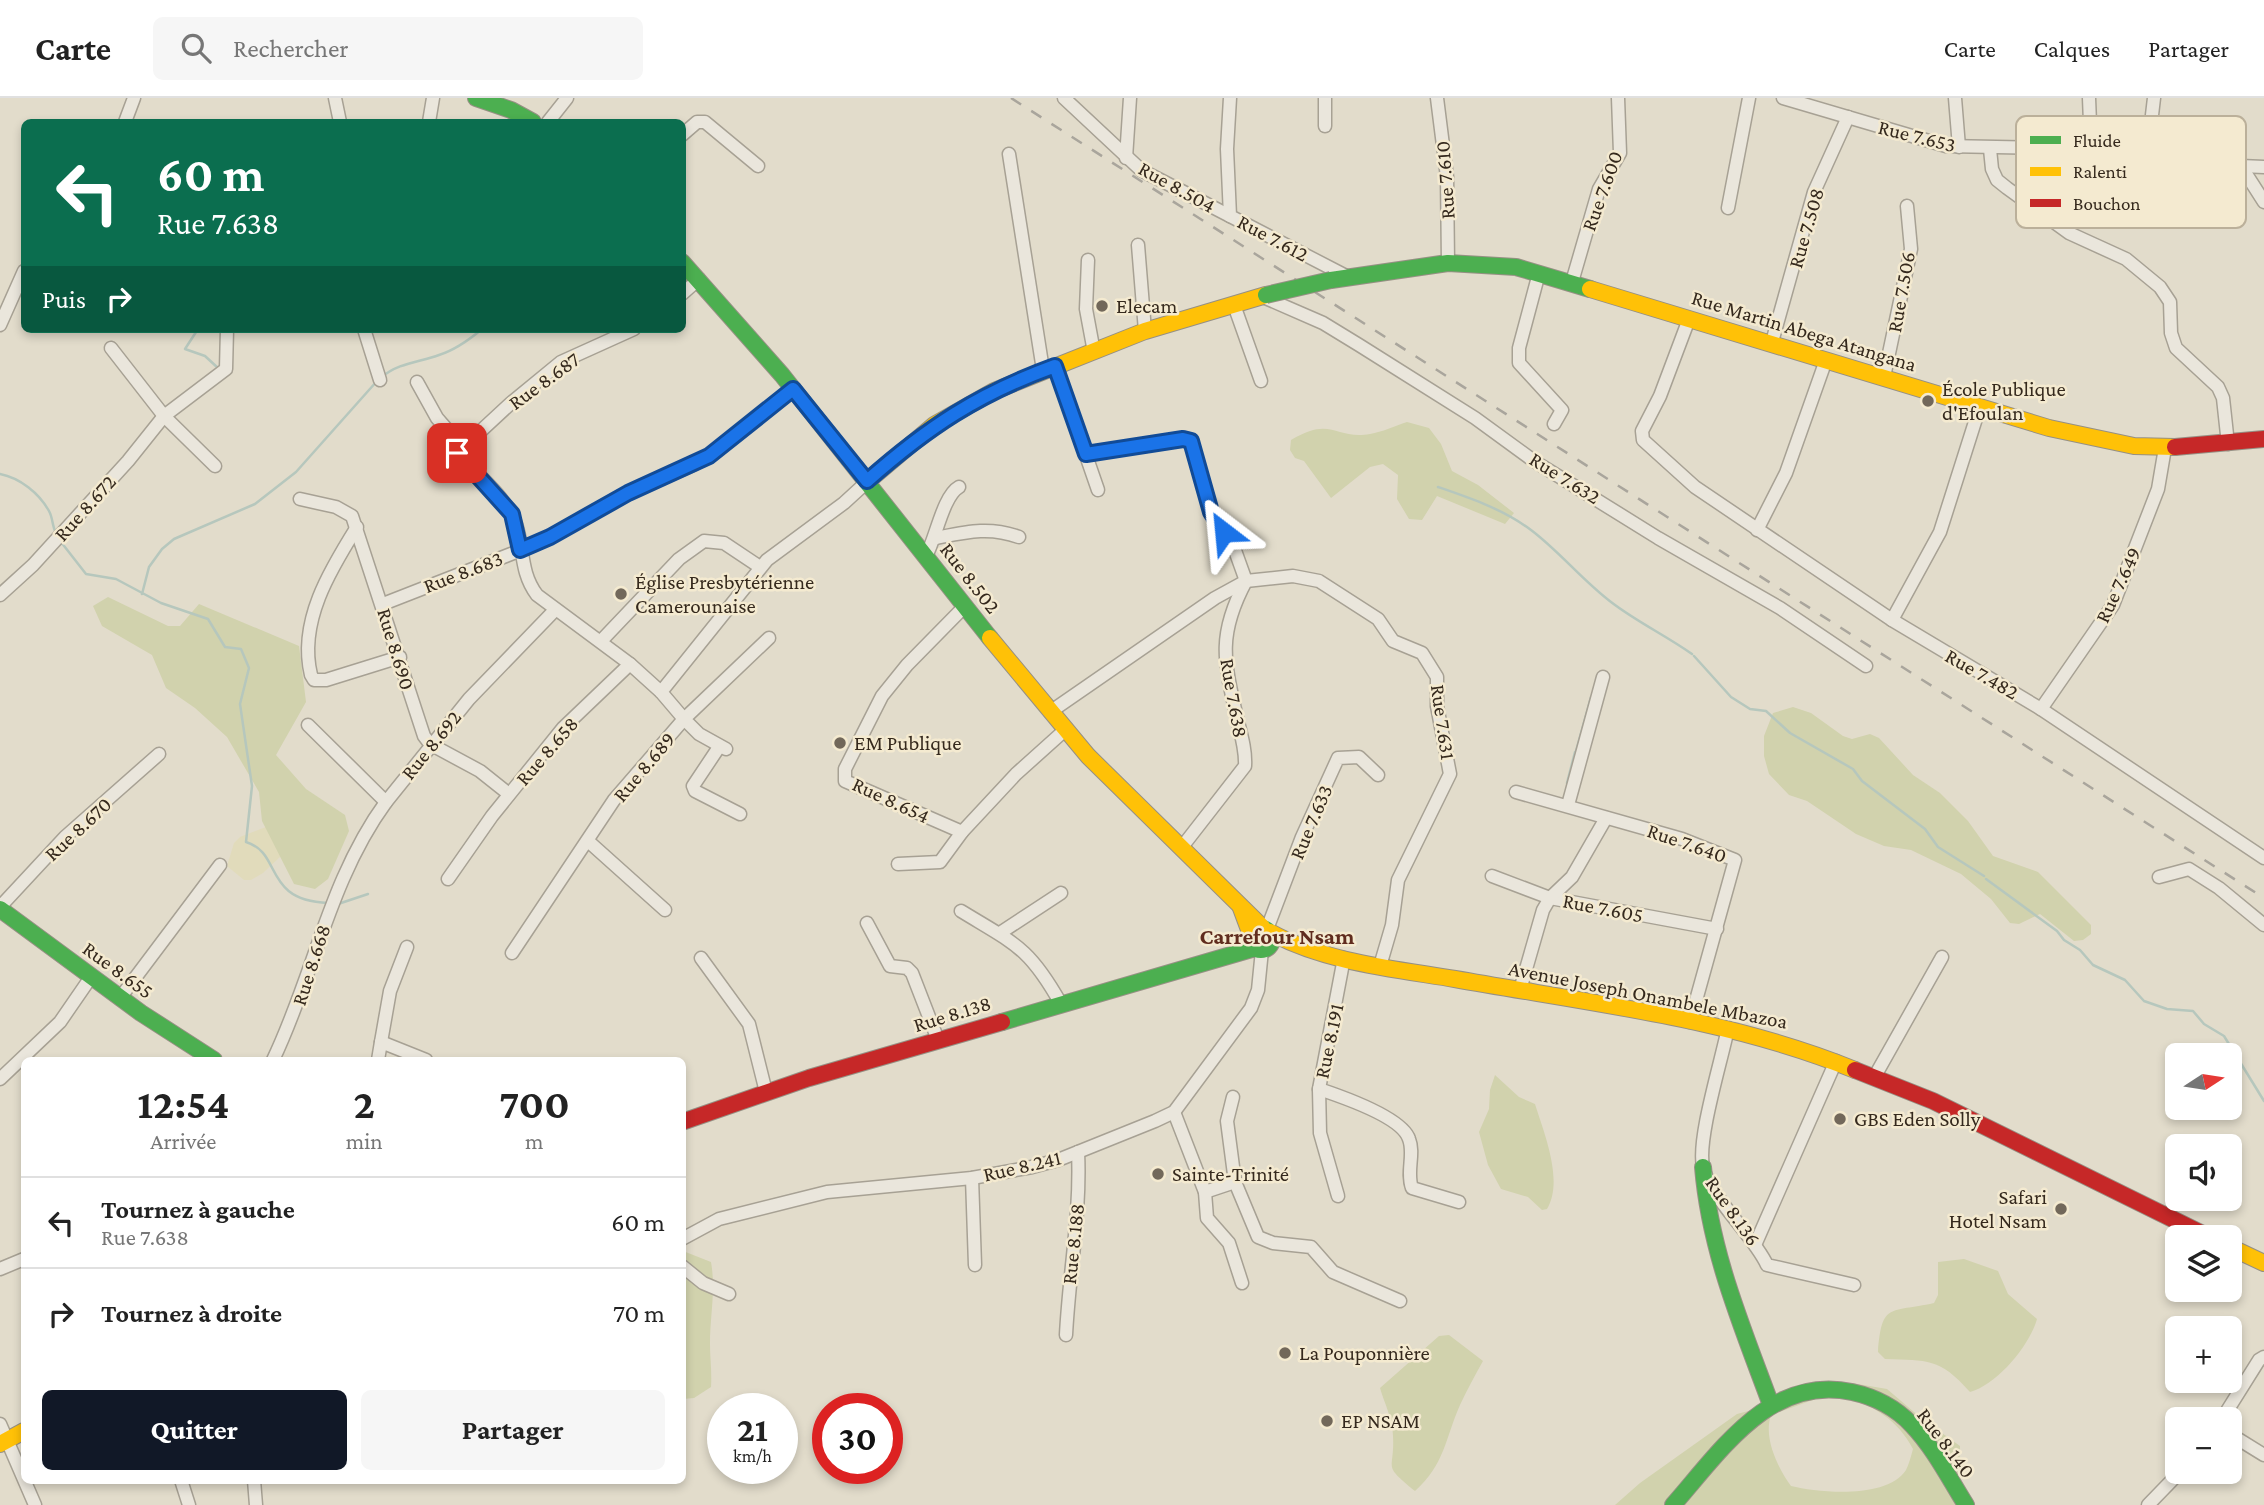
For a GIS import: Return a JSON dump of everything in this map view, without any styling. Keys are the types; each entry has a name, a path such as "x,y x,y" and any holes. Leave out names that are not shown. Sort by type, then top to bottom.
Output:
{"main road":[{"path":"476,98 511,110 528,119"},
{"name":"Rue Martin Abega Atangana","path":"867,481 934,425 962,407 1049,368 1145,331 1263,296 1339,278 1448,262 1492,264 1572,282 2103,441 2165,448 2264,439"},
{"name":"Rue 8.502","path":"686,266 747,330 1065,730 1143,813 1182,847 1240,906 1261,939"},
{"name":"Rue 8.655","path":"0,908 91,978 209,1057"},
{"name":"Avenue Joseph Onambele Mbazoa","path":"1261,939 1380,966 1728,1028 1836,1061 1875,1076 2184,1225"},
{"name":"Rue 8.138","path":"686,1121 766,1092 1234,952 1261,939"},
{"path":"1703,1167 1709,1233 1721,1277 1771,1405"},
{"path":"2242,1253 2264,1263"},
{"name":"Rue 8.140","path":"1673,1505 1746,1425 1771,1405 1822,1388 1873,1398 1912,1426 1966,1505"},
{"path":"3,1442 21,1433"}],"street":[{"path":"126,119 134,98"},
{"path":"335,98 339,119"},
{"path":"430,119 433,98"},
{"path":"550,119 567,98"},
{"name":"Rue 8.504","path":"1065,98 1126,158 1161,182 1230,216"},
{"path":"1126,158 1130,98"},
{"name":"Rue 7.612","path":"1230,98 1227,149 1230,216 1339,278"},
{"path":"1325,98 1325,126"},
{"name":"Rue 7.610","path":"1437,98 1447,177 1448,262"},
{"name":"Rue 7.600","path":"1572,282 1599,189 1620,153 1618,98"},
{"path":"1728,208 1749,98"},
{"name":"Rue 7.653","path":"1783,98 1923,142 1959,147 2016,149"},
{"path":"1955,98 1959,147"},
{"path":"2089,98 2090,116"},
{"path":"2152,116 2154,98"},
{"name":"Rue 7.508","path":"1772,342 1814,192 1848,117"},
{"path":"686,132 697,122 705,122 758,166"},
{"path":"1990,149 1992,169 1997,180 2016,195"},
{"path":"1009,155 1049,368 1086,454 1098,490"},
{"name":"Rue 7.653","path":"2246,166 2264,167"},
{"path":"2246,174 2264,202"},
{"name":"Rue 7.506","path":"1884,377 1911,249 1907,206"},
{"path":"2062,228 2126,258 2160,287 2170,302 2171,332 2176,348 2218,387 2223,398 2228,444"},
{"path":"1138,245 1145,331"},
{"path":"1088,260 1086,309 1094,352"},
{"name":"Rue 7.632","path":"1539,273 1518,348 1519,363 1562,410 1554,424"},
{"path":"0,325 5,302 21,276"},
{"path":"686,290 699,279"},
{"name":"Rue 7.632","path":"1263,296 1323,323 1359,345 1475,418 1534,461 1658,538 1780,608 1866,666"},
{"path":"1234,305 1261,381"},
{"name":"Rue 7.482","path":"1689,319 1641,435 1646,445 1695,487 1892,620 2041,709 2263,856"},
{"name":"Rue 8.672","path":"0,595 33,565 128,461 164,416 226,369 227,333"},
{"path":"365,333 380,380"},
{"name":"Rue 8.687","path":"463,448 561,362 625,333"},
{"path":"111,348 164,416 215,466"},
{"path":"1757,530 1786,473 1826,360"},
{"path":"417,382 437,418 463,448 457,453 512,514 530,586 554,611 602,640 660,692 736,602 760,567 782,546 844,503 867,481"},
{"name":"Rue 8.683","path":"383,604 550,537 628,493 709,456 793,389"},
{"path":"1892,620 1940,532 1980,406"},
{"path":"1086,454 1188,439 1211,512 1232,542 1246,581"},
{"name":"Rue 7.649","path":"2041,709 2113,605 2158,489 2165,448"},
{"path":"926,556 936,538 949,495 959,487"},
{"path":"300,499 337,507 352,516 357,527 334,564 314,613 311,675 314,680 326,680 400,657"},
{"name":"Rue 8.690","path":"357,527 400,657 419,726 430,744"},
{"path":"936,538 981,529 998,530 1018,537"},
{"path":"602,640 679,559 704,541 724,543 760,567"},
{"name":"Rue 7.631","path":"1051,712 1214,598 1246,581 1293,576 1318,581 1378,619 1392,641 1422,653 1437,677 1437,706 1449,778 1429,812 1398,880 1392,925 1380,966"},
{"name":"Rue 7.638","path":"1182,847 1245,766 1228,679 1225,645 1230,611 1246,581"},
{"name":"Rue 8.654","path":"962,832 851,784 844,776 861,734 882,696 913,658 965,606"},
{"name":"Rue 8.692","path":"308,725 386,802 430,744 469,699 554,611"},
{"path":"740,814 695,791 693,786 722,748 699,734 684,719 769,638"},
{"name":"Rue 8.658","path":"448,879 509,794 564,728 630,664"},
{"path":"1568,806 1603,677"},
{"name":"Rue 8.689","path":"512,953 626,785 684,719 660,692"},
{"path":"898,864 940,862 962,832 1017,774 1065,730"},
{"path":"430,744 480,771 509,794"},
{"name":"Rue 8.670","path":"0,908 65,837 159,754"},
{"name":"Rue 7.633","path":"1261,939 1302,837 1338,758 1359,757 1378,775"},
{"name":"Rue 7.640","path":"1516,792 1682,839 1735,860 1690,1021"},
{"name":"Rue 8.668","path":"274,1057 293,1019 328,913 346,869 367,828 386,802"},
{"path":"1520,990 1537,927 1550,898 1572,877 1606,818"},
{"path":"588,841 665,910"},
{"path":"120,998 220,865"},
{"path":"2159,877 2189,869 2220,888 2264,925"},
{"name":"Rue 7.605","path":"1492,876 1550,898 1717,929"},
{"path":"1000,933 1061,893"},
{"path":"961,911 1000,933 1037,963 1061,1004"},
{"path":"867,923 890,966 907,968 912,973 938,1040"},
{"path":"1242,1283 1229,1243 1207,1218 1205,1192 1174,1112 1251,1008 1258,990 1261,939"},
{"path":"378,1057 390,991 407,947"},
{"path":"1875,1076 1942,957"},
{"path":"701,958 749,1024 766,1092"},
{"name":"Rue 8.191","path":"1344,958 1319,1089 1361,1104 1401,1129 1410,1140 1412,1188 1459,1202"},
{"path":"23,1057 60,1022 91,978"},
{"name":"Rue 8.136","path":"1728,1028 1709,1110 1703,1167 1723,1202 1767,1265 1854,1285"},
{"path":"381,1042 418,1057"},
{"path":"0,1079 21,1059"},
{"path":"1755,1245 1836,1061"},
{"path":"1319,1089 1320,1133 1338,1196"},
{"path":"1233,1097 1227,1121 1235,1182 1258,1237 1273,1243 1311,1247 1333,1272 1400,1301"},
{"name":"Rue 8.241","path":"686,1237 719,1219 827,1192 972,1178 1032,1167 1077,1152 1174,1112"},
{"name":"Rue 8.188","path":"1066,1335 1071,1259 1078,1213 1077,1152"},
{"path":"972,1178 975,1265"},
{"path":"1205,1192 1235,1182"},
{"path":"0,1269 21,1260"},
{"path":"686,1269 703,1283 729,1294"},
{"path":"2230,1407 2259,1360 2264,1357"},
{"path":"0,1424 3,1442 21,1477"},
{"path":"2242,1441 2264,1455"},
{"path":"24,1484 35,1505"},
{"path":"182,1484 189,1505"},
{"path":"254,1484 256,1505"},
{"path":"2148,1505 2168,1484"}],"shaded area":[{"path":"266,827 282,855 263,873 251,880 244,880 227,866 234,843 240,837"}],"green space":[{"path":"1407,422 1429,428 1441,444 1452,471 1478,485 1514,513 1505,524 1437,496 1422,520 1409,519 1397,499 1398,475 1383,464 1370,467 1331,498 1304,461 1295,458 1290,450 1291,440 1316,429 1358,435 1375,433"},
{"path":"108,597 168,626 180,626 199,604 299,646 306,702 276,755 306,789 345,815 349,831 328,879 315,889 294,884 262,821 259,792 227,737 195,708 166,688 152,655 102,626 93,606"},
{"path":"1793,707 1811,713 1843,736 1852,739 1870,734 1879,738 1913,775 1940,793 1968,821 1993,856 2038,872 2091,925 2091,934 2083,940 2074,941 2040,914 2019,924 2010,923 1991,899 1961,874 1911,850 1884,846 1856,834 1807,801 1789,795 1769,774 1764,756 1764,736 1773,713"},
{"path":"1495,1075 1519,1097 1535,1104 1553,1171 1552,1198 1547,1209 1542,1210 1528,1197 1501,1189 1488,1165 1479,1132 1489,1109 1490,1090"},
{"path":"686,1252 711,1262 713,1283 711,1387 694,1398 686,1399"},
{"path":"1964,1259 1998,1271 2008,1294 2037,1319 2020,1352 2011,1363 1991,1381 1970,1392 1950,1372 1932,1363 1885,1359 1878,1352 1882,1325 1886,1317 1891,1312 1934,1303 1938,1295 1938,1262"},
{"path":"1449,1335 1483,1361 1460,1405 1433,1471 1415,1491 1397,1476 1392,1466 1393,1430 1380,1388 1439,1336"},
{"path":"1852,1383 1887,1389 1960,1446 1959,1494 1966,1505 1615,1505 1640,1483 1737,1414","holes":["1844,1396 1884,1415 1907,1439 1913,1449 1906,1470 1897,1479 1869,1490 1835,1492 1791,1486 1781,1471 1770,1443 1771,1415 1821,1397"]}],"waterway":[{"path":"195,333 185,349 205,356 218,368"},
{"path":"382,377 402,366 451,350 477,333"},
{"path":"142,594 149,567 162,549 174,539 255,504 296,472 377,381"},
{"path":"0,474 22,483 40,498 50,514 56,533"},
{"path":"1438,487 1486,505 1520,523 1541,538 1611,602 1692,654"},
{"path":"61,542 86,574 116,579 161,603 208,619 225,647 241,649 249,668 240,704 252,786 246,842 265,856 276,876 293,894 307,900 328,903"},
{"path":"1694,656 1731,697 1750,709 1766,711 1790,733 1853,769 1862,781 1925,829 1938,847 1984,876"},
{"path":"1576,751 1591,697"},
{"path":"1567,783 1575,752"},
{"path":"1986,879 2057,931 2093,965 2125,980 2144,1001 2167,1009 2193,1011 2204,1024 2224,1036 2264,1101"},
{"path":"338,904 368,894"}],"railway":[{"path":"1011,98 2264,898"}],"traffic: fast":[{"path":"476,98 511,110 528,119"},
{"path":"1331,280 1448,263 1516,267 1590,289"},
{"path":"686,267 782,375 990,638"},
{"path":"1266,295 1331,280"},
{"path":"0,909 141,1013 209,1057"},
{"path":"1261,928 1269,931 1272,939 1269,947 1261,950 1253,947 1250,939 1253,931 1261,928"},
{"path":"1002,1022 1255,948"},
{"path":"1703,1167 1712,1229 1720,1259 1771,1405"},
{"path":"1673,1505 1709,1462 1749,1422 1772,1406 1796,1395 1823,1390 1861,1394 1899,1413 1927,1443 1966,1505"}],"traffic: slow":[{"path":"1590,289 2049,428 2134,446 2175,447"},
{"path":"868,481 934,425 994,391 1145,331 1266,295"},
{"path":"990,638 1088,756 1263,928"},
{"path":"1241,908 1251,935"},
{"path":"1270,932 1313,951 1360,963 1708,1025 1758,1037 1855,1070"},
{"path":"2242,1253 2264,1263"},
{"path":"0,1444 21,1433"}],"traffic: jam":[{"path":"2175,447 2264,439"},
{"path":"686,1121 809,1078 1002,1022"},
{"path":"1855,1070 1933,1101 2185,1225"}],"place":[{"name":"Elecam","path":"1102,306"},
{"name":"École Publique d'Efoulan","path":"1928,401"},
{"name":"Église Presbytérienne Camerounaise","path":"621,594"},
{"name":"EM Publique","path":"840,743"},
{"name":"GBS Eden Solly","path":"1840,1119"},
{"name":"Sainte-Trinité","path":"1158,1174"},
{"name":"Safari Hotel Nsam","path":"2061,1209"},
{"name":"La Pouponnière","path":"1285,1353"},
{"name":"EP NSAM","path":"1327,1421"}],"district":[{"name":"Carrefour Nsam","path":"1277,936"}],"route":[{"path":"457,453 512,514 520,550 573,525 628,493 709,456 793,389 867,481 934,425 962,407 1055,366 1086,454 1183,439 1191,441 1211,512 1224,532"}]}
